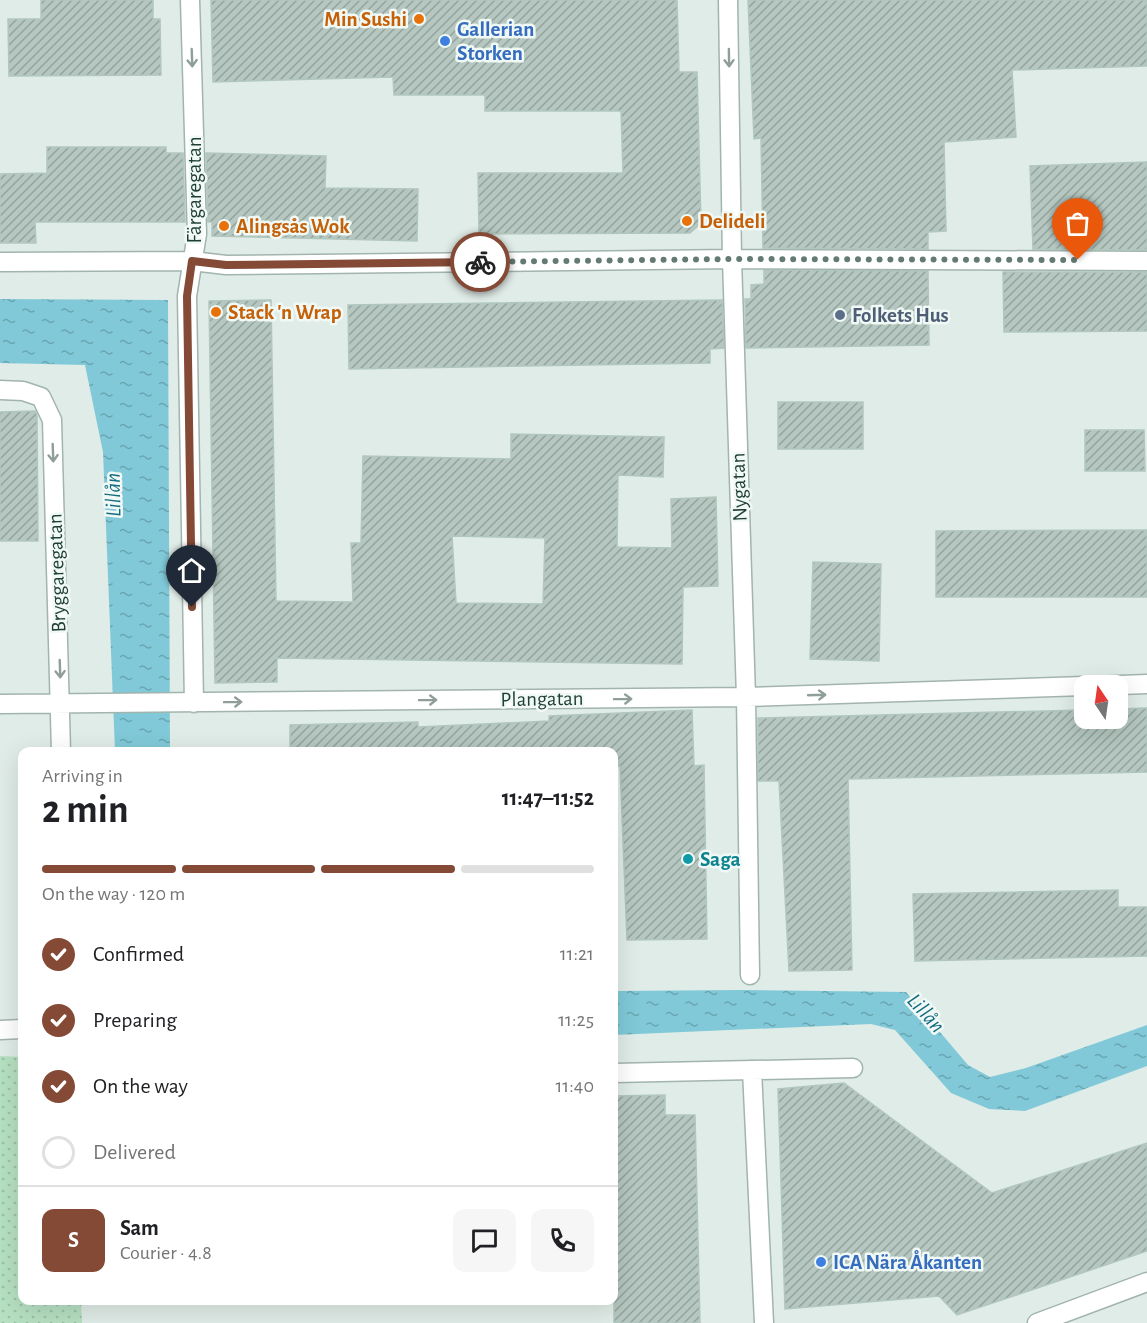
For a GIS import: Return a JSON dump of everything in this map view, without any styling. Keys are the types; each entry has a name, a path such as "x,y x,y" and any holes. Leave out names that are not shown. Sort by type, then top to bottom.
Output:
{"street":[{"name":"Färgaregatan","path":"190,0 198,234 187,296 194,703"},
{"name":"Nygatan","path":"728,0 732,259 746,697 750,975"},
{"path":"0,262 192,261 226,265 732,259 1147,261"},
{"name":"Bryggaregatan","path":"0,390 23,391 41,397 52,420 61,747"},
{"path":"1128,685 1147,684"},
{"name":"Plangatan","path":"0,704 746,697 1074,686"},
{"path":"0,1030 18,1029"},
{"path":"618,1073 854,1068"},
{"path":"752,1070 764,1323"},
{"path":"1037,1323 1147,1282"}],"green space":[{"path":"0,1056 18,1057 18,1305 81,1305 82,1323 0,1323"}],"water":[{"name":"Lillån","path":"0,299 168,300 170,747 115,747 103,452 85,365 0,363"},
{"path":"618,991 906,992 968,1065 990,1077 1026,1068 1147,1025 1147,1066 1025,1111 989,1109 951,1093 895,1030 871,1024 618,1035"}],"building":[{"path":"41,0 153,0 153,19 160,19 161,75 9,76 8,19 41,19"},
{"path":"211,0 677,0 679,72 697,72 701,223 690,233 479,234 478,173 623,173 621,111 485,111 485,95 394,95 393,77 213,82"},
{"path":"748,0 1147,0 1147,66 1012,70 1016,137 944,142 946,231 928,232 928,249 763,248 761,138 754,139"},
{"path":"47,147 166,147 166,153 183,153 185,222 35,222 36,243 0,243 0,174 47,173"},
{"path":"206,153 326,156 325,188 418,189 417,241 212,236 212,222 208,222"},
{"path":"1147,162 1147,250 1033,249 1030,166"},
{"name":"Folkets Hus","path":"764,270 928,271 929,345 746,348 745,299 751,299 751,285 764,284"},
{"path":"1003,272 1147,272 1147,331 1004,332"},
{"path":"271,300 276,601 353,602 351,543 361,543 363,456 511,459 511,434 664,437 663,477 618,475 617,547 672,548 671,499 716,497 718,586 683,587 682,664 277,658 277,682 215,683 209,301","holes":["452,536 545,538 543,604 456,603"]},
{"path":"722,300 724,348 710,349 710,363 349,369 348,305"},
{"path":"778,402 863,402 863,449 778,449"},
{"path":"35,411 37,415 38,541 0,541 0,412"},
{"path":"1085,430 1144,430 1145,471 1085,471"},
{"path":"1147,530 1147,597 936,597 936,531"},
{"path":"813,562 881,564 879,661 810,659"},
{"path":"1147,708 1147,772 848,779 852,970 789,971 779,781 758,781 758,718 1074,710 1074,729 1128,729 1128,709"},
{"path":"692,710 694,766 704,765 707,939 627,940 618,747 290,747 290,725 418,722 418,727 549,721 549,716"},
{"path":"1118,890 1118,907 1147,907 1147,956 915,961 913,894"},
{"path":"844,1083 992,1193 1147,1143 1147,1251 957,1315 939,1296 785,1309 778,1089"},
{"path":"665,1095 665,1115 695,1115 700,1323 614,1323 614,1305 618,1305 618,1096"}],"way so far":[{"path":"480,262 732,259 1078,260"}],"place":[{"name":"Min Sushi","path":"419,19"},
{"name":"Gallerian Storken","path":"445,41"},
{"name":"Delideli","path":"687,221"},
{"name":"Alingsås Wok","path":"224,226"},
{"name":"Stack 'n Wrap","path":"216,312"},
{"name":"Folkets Hus","path":"840,315"},
{"name":"Saga","path":"688,859"},
{"name":"ICA Nära Åkanten","path":"821,1262"}],"route":[{"path":"192,607 187,296 192,261 226,265 480,262"}]}
